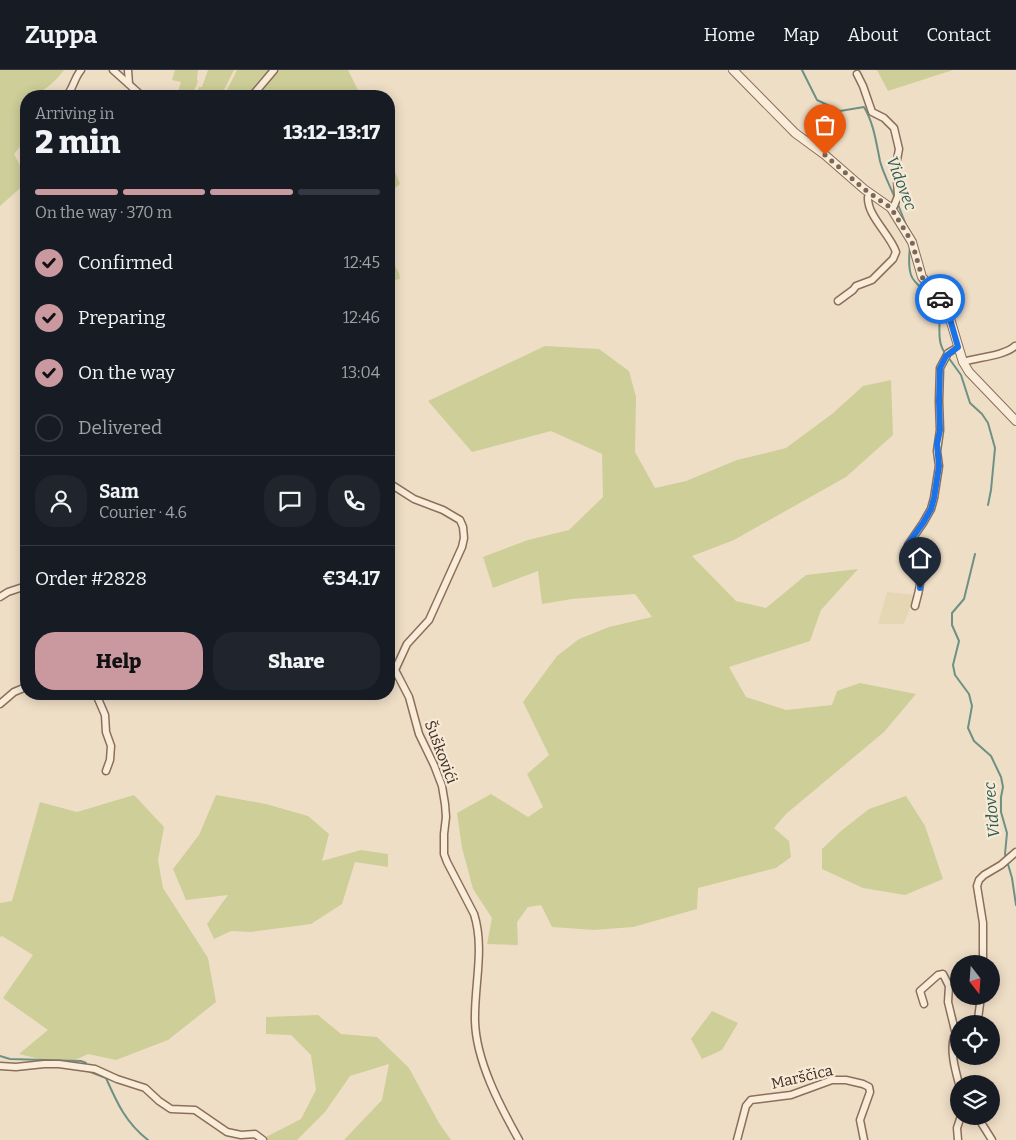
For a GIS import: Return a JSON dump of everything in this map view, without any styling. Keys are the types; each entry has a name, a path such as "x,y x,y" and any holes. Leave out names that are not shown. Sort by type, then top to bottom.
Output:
{"street":[{"path":"71,90 75,78 81,70"},
{"path":"113,70 136,90"},
{"path":"128,70 129,84"},
{"path":"257,90 274,70"},
{"path":"733,70 786,125 891,208 910,239 922,277 942,300 948,312 963,362 969,372 1016,421"},
{"path":"857,74 864,86 872,112 884,118 894,128 899,149 896,164 898,196 894,206 891,208"},
{"path":"838,301 856,286 872,280 893,259 896,252 888,235 872,213 868,197 872,194"},
{"path":"963,362 1003,353 1015,346"},
{"path":"915,606 920,588 920,577 908,555 908,544 931,509 934,498 939,466 937,451 940,430 940,368 947,355 958,347"},
{"name":"Šuškovići","path":"395,487 414,499 443,510 460,520 464,538 462,547 428,620 407,644 395,667"},
{"path":"0,597 20,588"},
{"name":"Šuškovići","path":"395,675 409,697 419,734 442,786 446,810 444,854 477,923 479,959 475,990 475,1022 482,1061 496,1096 519,1140"},
{"path":"0,704 20,689"},
{"path":"98,700 104,715 106,732 111,746 110,760 106,771"},
{"path":"983,955 984,923 977,886 979,880 984,875 1016,852"},
{"path":"924,1004 920,990 938,975 943,974 949,986 948,1002 952,1015"},
{"path":"0,1066 16,1067 59,1064 95,1070 145,1088 171,1109 195,1110 227,1132 255,1134 263,1140"},
{"name":"Marščica","path":"737,1140 746,1106 751,1100 791,1095 832,1080 863,1084 869,1087 870,1092 860,1120 864,1140"},
{"path":"958,1125 958,1140"},
{"path":"983,1125 992,1140"}],"shaded area":[{"path":"887,592 915,595 904,624 878,624"}],"green space":[{"path":"0,70 64,70 57,79 43,90 20,90 20,147 14,154 20,166 20,188 0,206"},
{"path":"175,70 198,70 198,81 194,90 179,90 181,82 172,80"},
{"path":"208,70 234,70 224,90 198,90 199,87 202,87"},
{"path":"237,70 348,70 358,90 227,90"},
{"path":"877,70 953,70 888,91"},
{"path":"395,172 400,184 395,188"},
{"path":"395,266 399,273 400,279 395,280"},
{"path":"545,346 599,349 629,371 636,397 635,452 655,488 686,481 737,460 786,448 832,414 863,386 891,380 893,435 846,477 734,540 692,556 736,601 766,608 806,575 858,569 821,610 810,641 729,667 746,697 786,710 832,705 837,691 860,683 916,694 884,732 786,814 774,828 789,841 791,857 776,868 698,888 697,909 633,927 594,930 552,927 541,905 528,907 517,922 518,945 487,944 492,918 473,889 462,848 457,813 491,794 528,817 543,807 527,774 549,755 523,702 557,656 579,639 609,627 652,617 635,594 572,599 542,604 538,571 493,588 483,557 528,540 569,530 603,497 602,454 551,431 472,452 428,401"},
{"path":"134,795 164,827 158,860 163,888 208,958 216,1002 168,1040 116,1060 88,1054 75,1060 40,1059 19,1054 48,1030 3,998 33,955 2,936 0,937 0,903 12,901 40,802 77,812"},
{"path":"216,795 266,804 308,816 329,834 322,861 361,850 388,854 388,867 355,862 342,904 311,924 251,932 231,931 214,939 207,924 228,895 186,900 173,869 199,835"},
{"path":"906,796 925,826 943,879 905,895 863,888 822,869 822,849 841,831 869,809"},
{"path":"712,1011 738,1023 722,1050 702,1059 691,1039"},
{"path":"318,1015 341,1034 377,1037 409,1068 439,1123 451,1140 344,1140 382,1100 389,1064 350,1076 325,1112 297,1140 267,1140 266,1137 301,1119 316,1090 311,1055 291,1035 266,1034 266,1017"}],"waterway":[{"name":"Vidovec","path":"802,70 817,100 840,111 864,107 872,127 881,166 895,198"},
{"name":"Vidovec","path":"897,202 908,230"},
{"name":"Vidovec","path":"910,247 909,265 911,275 916,284 937,305 939,311 939,332 942,348 945,353"},
{"name":"Vidovec","path":"948,357 961,375 970,403 982,414 988,423 995,448 988,505"},
{"name":"Vidovec","path":"975,554 964,599 952,613 952,625 959,641 953,665 955,675 969,694 972,706 968,728 974,741 991,756 1001,777 1003,787 1001,812 1007,833 1005,854 1012,878 1016,905"},
{"path":"0,1056 10,1059 81,1061 86,1063"},
{"path":"88,1071 106,1078 128,1120 148,1140"}],"way so far":[{"path":"825,155 864,189 891,208 912,242 918,257 922,277 940,299"}],"route":[{"path":"920,588 918,571 908,555 908,544 931,509 934,498 939,466 937,444 940,438 940,368 948,353 958,347 948,312 940,299"}]}
